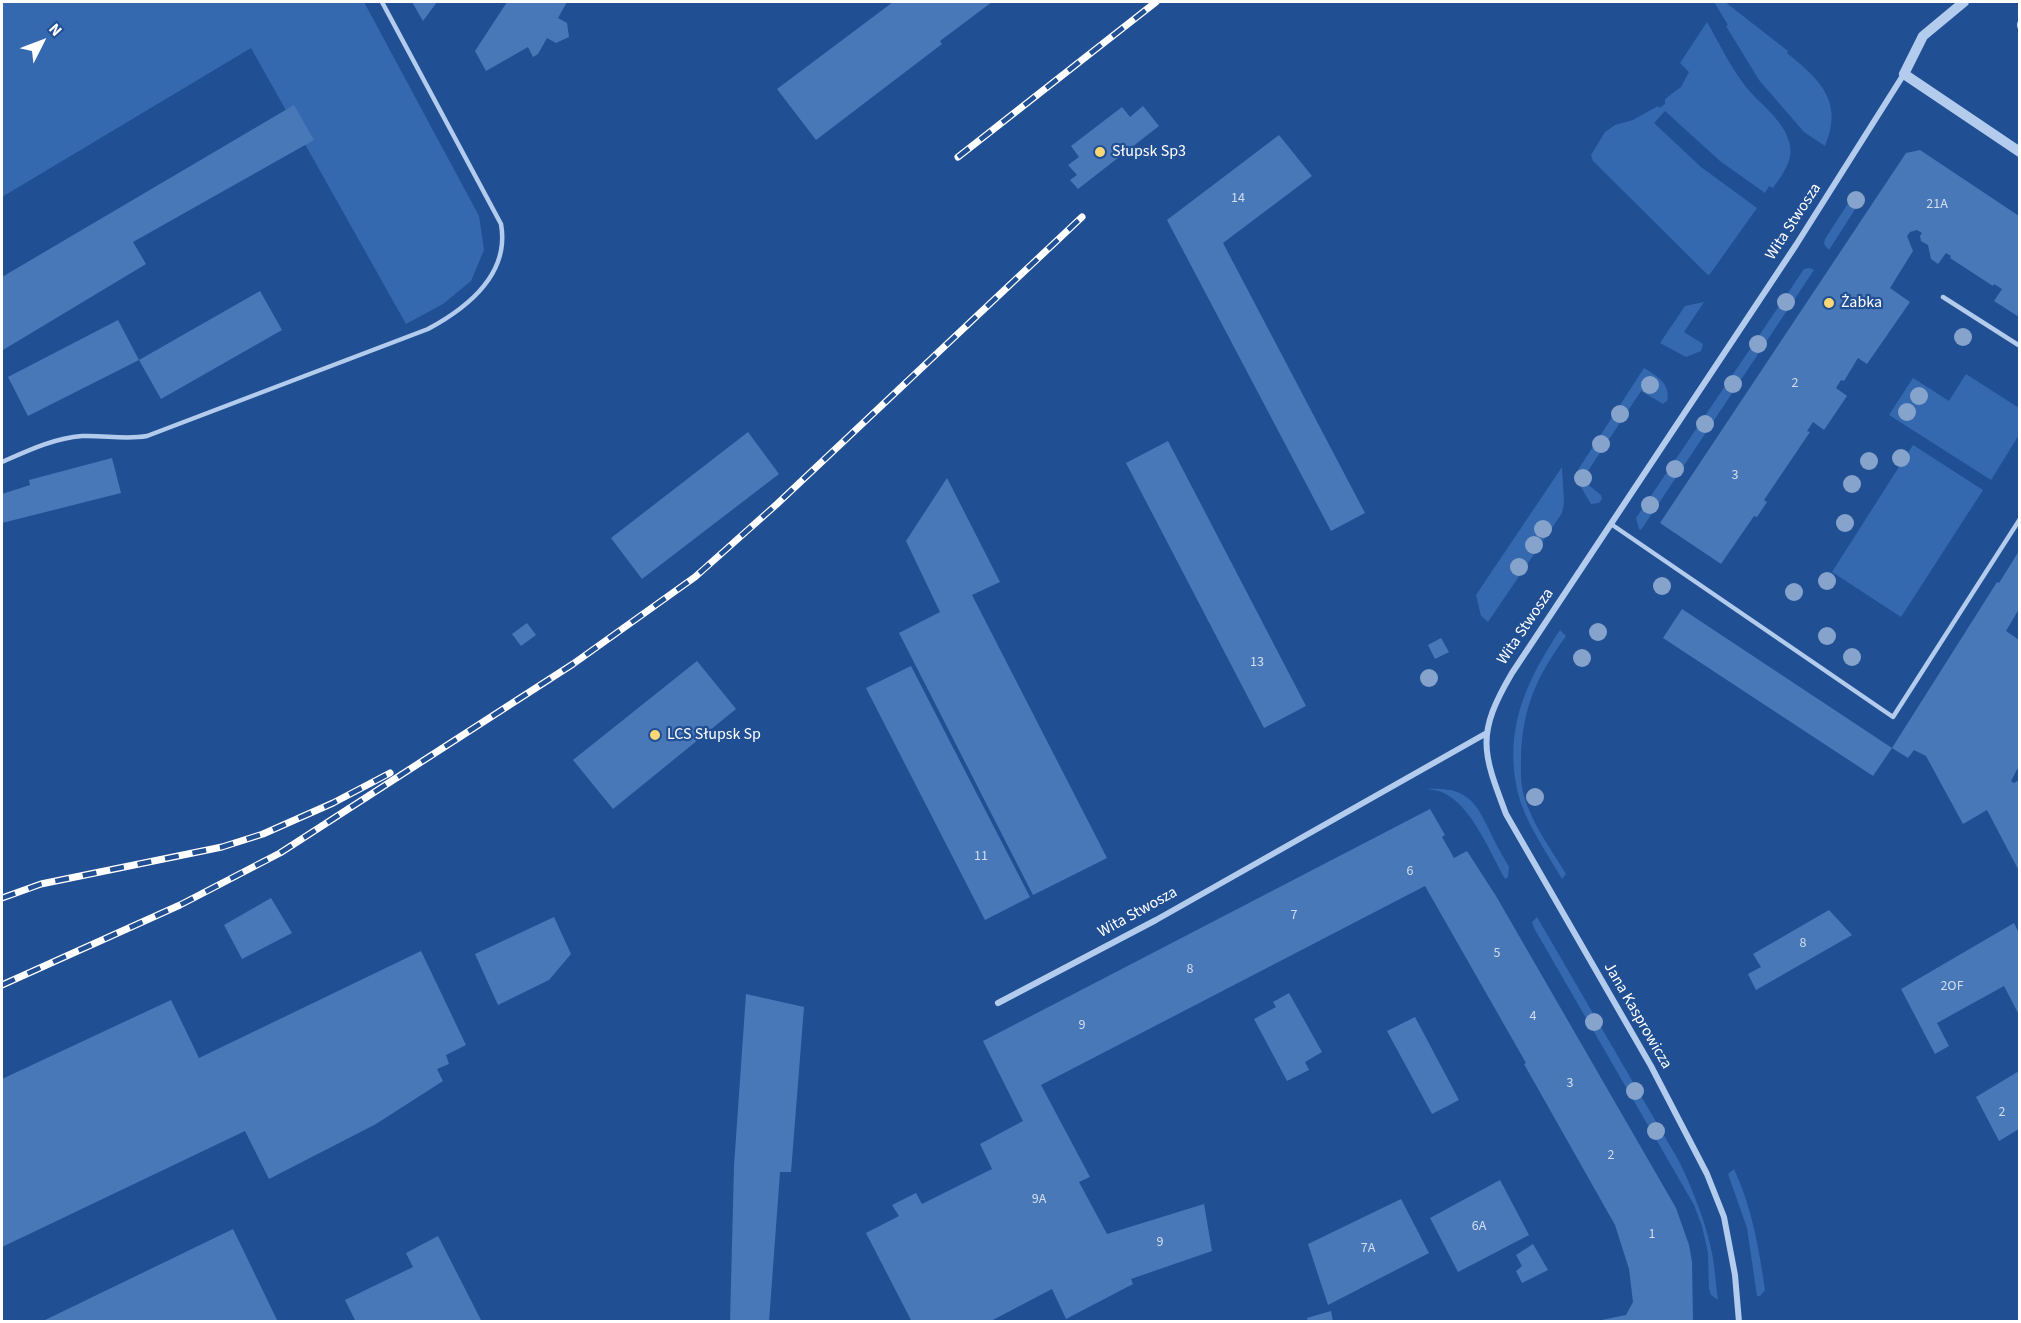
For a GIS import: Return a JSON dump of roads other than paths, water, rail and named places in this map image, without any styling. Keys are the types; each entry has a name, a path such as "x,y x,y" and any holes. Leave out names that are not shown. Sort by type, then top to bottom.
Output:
{"street":[{"path":"1965,2 1923,36 1904,74 2019,152"},
{"name":"Wita Stwosza","path":"998,1003 1156,920 1485,734 1491,713 1512,674 1796,245 1904,74"},
{"name":"Jana Kasprowicza","path":"1485,734 1492,778 1506,814 1651,1066 1707,1174 1724,1217 1735,1275 1738,1322"}],"lane":[{"path":"2,462 68,437 133,438 147,436 428,329 462,307 481,289 495,268 501,253 503,238 501,224 382,2"},
{"path":"1943,297 2019,346"},
{"path":"1611,524 1893,717 2019,519"}],"railway":[{"path":"958,157 1156,2"},
{"path":"2,985 180,905 280,853 573,664 695,577 777,504 1082,217"},
{"path":"2,898 41,884 222,847 263,834 333,803 390,773"}],"place":[{"name":"Słupsk Sp3","path":"1100,152"},
{"name":"Żabka","path":"1829,303"},
{"name":"LCS Słupsk Sp","path":"655,735"}]}
